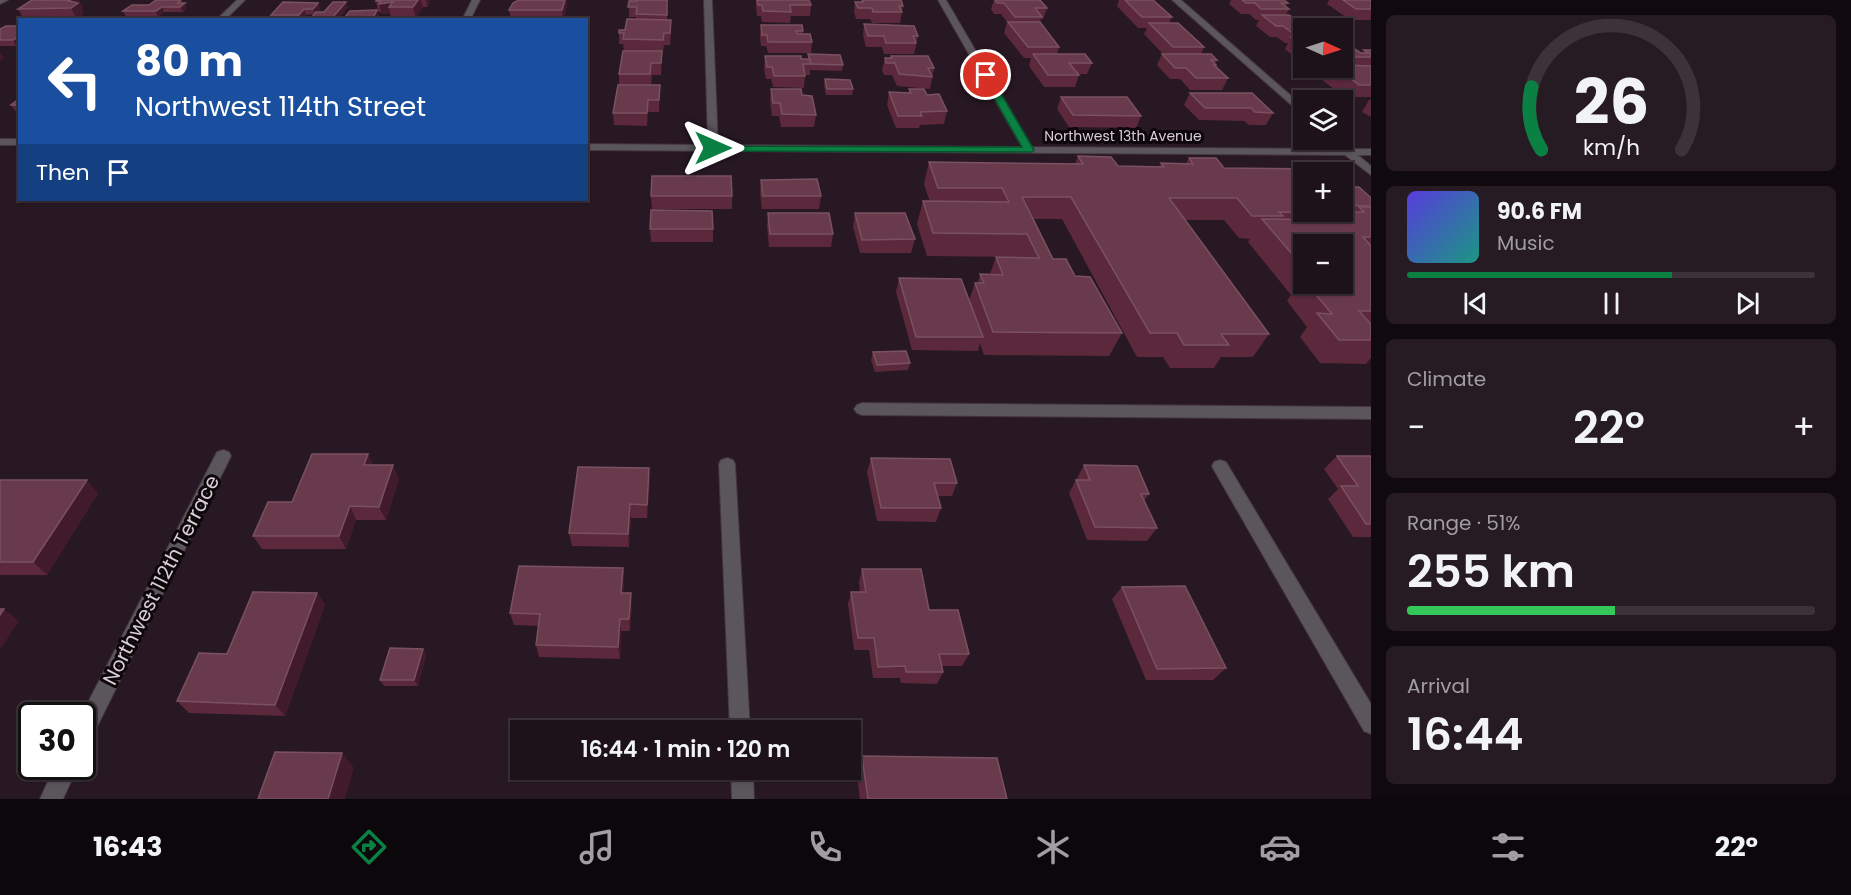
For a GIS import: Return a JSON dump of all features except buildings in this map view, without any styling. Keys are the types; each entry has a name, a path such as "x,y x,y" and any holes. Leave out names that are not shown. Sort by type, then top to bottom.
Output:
{"street":[{"path":"222,18 241,0"},
{"path":"467,18 476,0"},
{"path":"708,0 713,148"},
{"path":"942,0 1029,150"},
{"path":"1176,0 1293,103"},
{"path":"0,142 18,142"},
{"name":"Northwest 13th Avenue","path":"588,147 1371,152"},
{"path":"1347,152 1371,172"},
{"path":"862,409 1371,413"},
{"name":"Northwest 112th Terrace","path":"96,708 223,456"},
{"path":"727,464 740,720"},
{"path":"1220,466 1371,724"},
{"path":"51,799 60,780"},
{"path":"742,780 743,799"}],"route":[{"path":"713,148 1029,150 986,75"}]}
